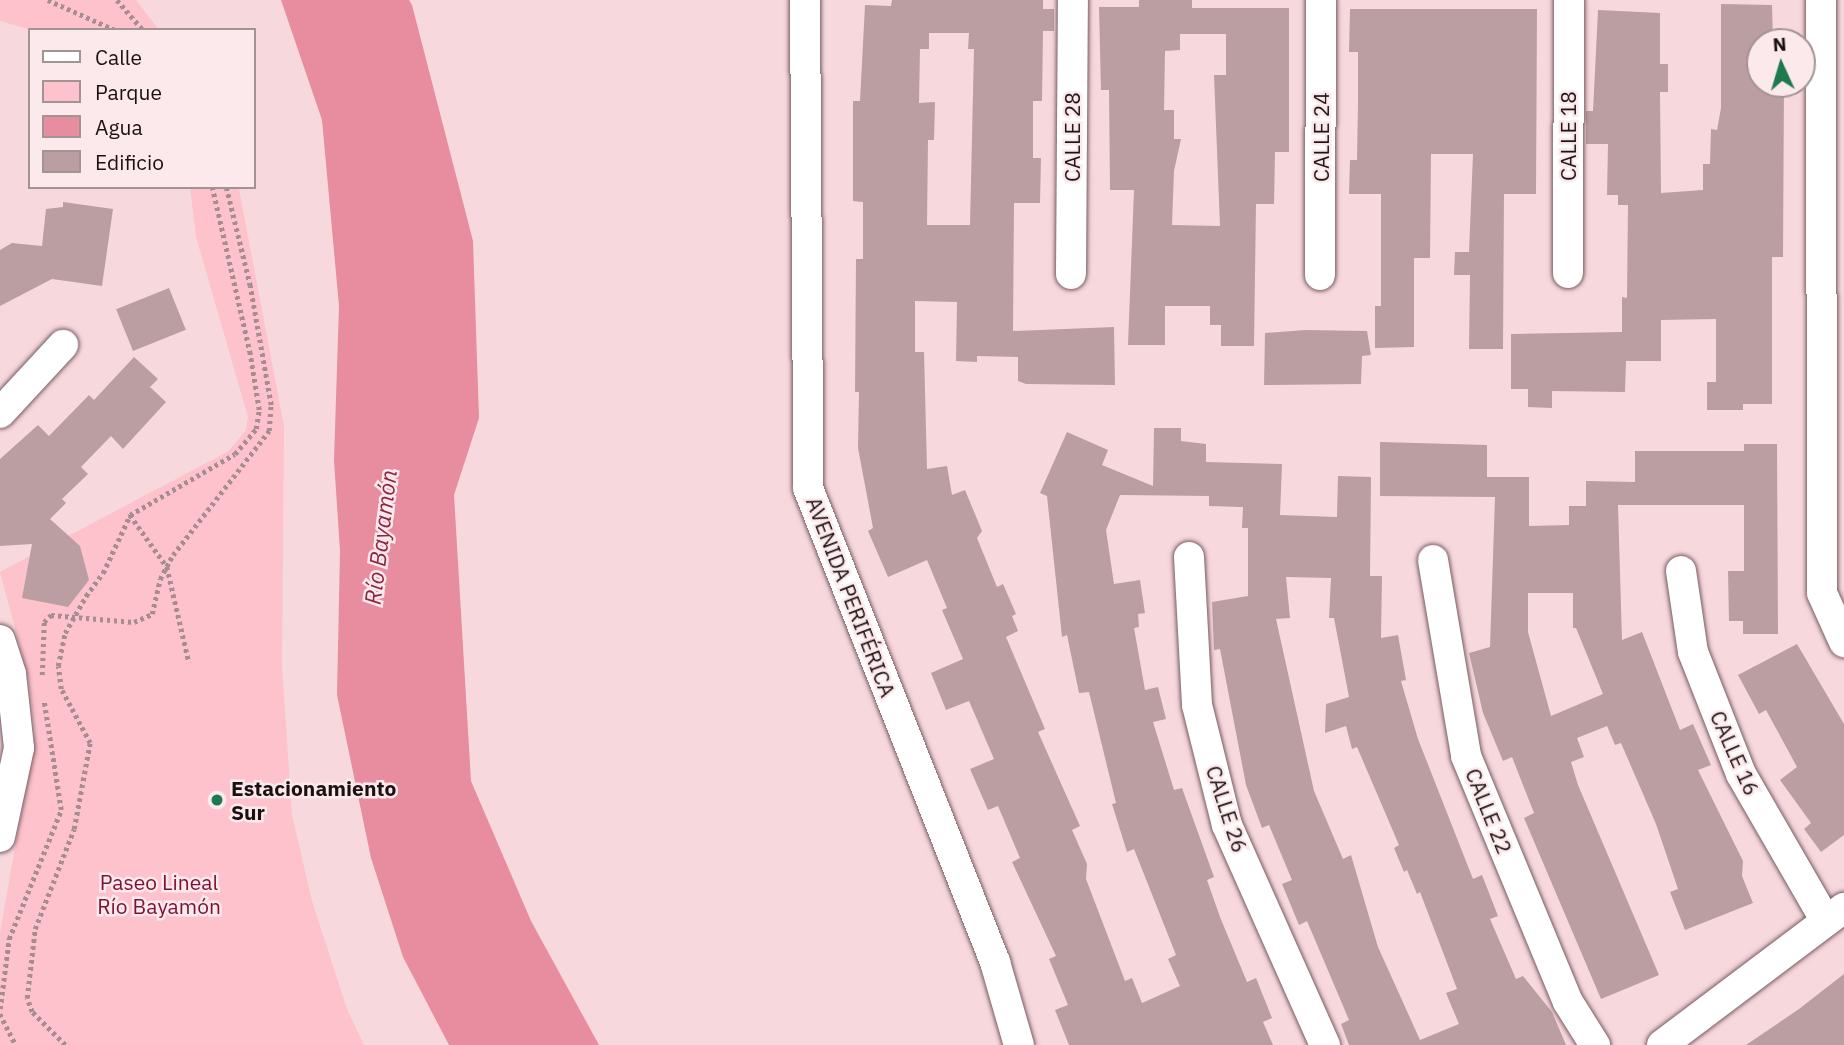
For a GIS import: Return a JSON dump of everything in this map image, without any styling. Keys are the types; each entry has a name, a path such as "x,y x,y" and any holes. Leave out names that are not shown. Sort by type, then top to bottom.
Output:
{"street":[{"name":"AVENIDA PERIFÉRICA","path":"805,0 808,488 995,962 1019,1045"},
{"name":"CALLE 28","path":"1071,274 1073,0"},
{"name":"CALLE 24","path":"1320,275 1321,0"},
{"name":"CALLE 18","path":"1568,273 1569,0"},
{"path":"1821,0 1822,593 1844,642"},
{"path":"0,413 64,345"},
{"name":"CALLE 26","path":"1189,557 1197,705 1227,825 1325,1045"},
{"name":"CALLE 22","path":"1433,559 1466,756 1568,1002 1595,1045"},
{"name":"CALLE 16","path":"1681,571 1693,652 1741,774 1835,914"},
{"path":"0,640 11,674 19,748 0,837"},
{"path":"1662,1045 1835,914"}],"path":[{"path":"48,0 111,28"},
{"path":"117,0 141,28"},
{"path":"65,1045 32,1012 27,998 35,929 74,829 90,743 61,689 58,666 65,633 103,573 130,515 235,454 247,444 259,419 240,305 212,189"},
{"path":"42,680 44,622 51,615 116,622 145,619 158,602 160,579 167,567 211,501 259,447 270,424 271,405 250,286 226,189"},
{"path":"130,515 167,567 189,662"},
{"path":"16,1045 0,1012 9,939 61,810 44,696"}],"green space":[{"path":"0,0 136,0 157,28 28,29 0,21"},
{"name":"Paseo Lineal Río Bayamón","path":"190,189 239,189 284,426 282,665 292,815 312,901 347,1009 364,1045 0,1045 0,933 35,733 29,680 0,572 229,451 246,430 248,417 196,237"}],"water":[{"name":"Río Bayamón","path":"281,0 409,0 412,5 473,241 479,418 454,495 471,781 531,921 599,1045 449,1045 403,957 371,858 337,695 340,551 334,460 339,306 322,120"}],"building":[{"path":"892,0 1043,0 1043,9 1054,9 1054,31 1043,31 1042,101 1033,101 1033,158 1041,158 1040,203 1014,203 1013,331 1114,327 1115,385 1026,384 1018,381 1018,357 977,356 977,362 956,361 957,302 915,301 915,352 924,352 927,469 947,466 952,495 965,490 982,531 977,538 997,587 1003,584 1016,614 1012,616 1018,631 1006,637 1045,729 1038,732 1080,826 1072,830 1087,864 1086,879 1125,981 1132,978 1142,1003 1180,986 1168,959 1176,955 1134,849 1127,852 1112,804 1116,803 1089,692 1079,693 1067,635 1062,637 1047,496 1040,493 1067,432 1108,450 1102,465 1153,486 1154,428 1181,428 1181,441 1206,444 1206,462 1282,464 1280,515 1337,517 1338,476 1371,477 1370,576 1382,576 1381,638 1398,635 1406,680 1401,681 1418,739 1473,879 1482,875 1498,916 1490,919 1516,979 1523,976 1552,1012 1566,1045 1349,1045 1341,1024 1349,1020 1307,921 1299,925 1282,884 1292,880 1269,825 1262,828 1246,785 1220,649 1214,650 1212,602 1248,596 1248,528 1242,528 1243,507 1209,506 1209,496 1120,495 1106,530 1114,584 1140,580 1145,613 1138,614 1139,627 1134,628 1145,690 1158,687 1166,719 1153,722 1174,790 1182,788 1214,877 1207,880 1220,917 1247,982 1256,978 1272,1018 1263,1022 1273,1045 1069,1045 1055,1010 1068,1005 1049,959 1056,956 1012,862 1020,858 998,806 988,810 970,769 994,759 969,701 946,710 931,673 963,659 942,610 947,608 927,560 888,577 868,531 873,528 858,448 859,392 855,392 856,259 863,259 863,202 853,201 853,101 860,101 865,5 891,6","holes":["929,33 969,33 968,49 974,49 970,225 927,225 928,140 934,140 935,102 919,103 920,49 929,49","1286,577 1331,578 1329,618 1334,618 1349,697 1326,704 1325,733 1346,726 1352,749 1357,747 1399,845 1394,848 1417,894 1420,892 1457,989 1446,993 1459,1024 1420,1040 1378,947 1351,855 1343,859 1314,791 1276,619 1290,618"]},
{"path":"1139,0 1192,0 1192,8 1289,8 1289,152 1275,152 1274,204 1256,204 1254,346 1221,346 1221,325 1210,325 1210,306 1165,306 1165,345 1128,345 1134,190 1110,190 1109,90 1101,90 1099,7 1139,7","holes":["1180,34 1226,34 1226,75 1214,75 1220,226 1172,225 1174,171 1181,139 1174,139 1174,110 1164,110 1165,51 1180,50"]},
{"path":"1721,4 1772,5 1773,28 1746,28 1746,98 1784,98 1783,257 1772,257 1772,404 1743,404 1743,410 1707,410 1707,382 1716,382 1716,319 1661,320 1661,361 1626,361 1625,392 1552,391 1552,408 1528,407 1528,389 1511,389 1511,334 1622,332 1622,297 1627,298 1628,205 1618,205 1618,195 1607,195 1608,144 1586,144 1586,111 1593,111 1598,10 1660,13 1660,64 1668,64 1668,92 1660,92 1661,193 1703,190 1703,164 1710,164 1711,129 1717,130 1721,108"},
{"path":"1350,9 1537,9 1536,194 1504,194 1503,349 1469,349 1470,275 1454,275 1455,252 1469,252 1473,154 1431,154 1430,258 1414,258 1414,347 1375,348 1375,306 1381,306 1381,194 1349,194 1350,160 1357,160 1358,103 1358,52 1349,52"},
{"path":"63,202 113,209 102,286 52,279 0,306 0,250 12,243 42,246 46,209 63,207"},
{"path":"169,288 186,330 133,351 116,309"},
{"path":"1305,330 1367,331 1371,355 1362,356 1361,384 1264,385 1265,333"},
{"path":"134,357 158,379 150,387 166,402 123,449 111,436 81,467 88,474 62,499 66,503 50,519 80,546 89,580 68,607 22,598 32,544 0,546 0,459 38,425 49,436 89,395 94,400"},
{"path":"1380,442 1487,445 1487,477 1529,477 1529,526 1569,525 1569,506 1586,506 1586,481 1635,482 1635,451 1744,451 1744,444 1777,444 1778,634 1743,634 1743,621 1729,621 1728,571 1744,571 1744,505 1618,505 1622,640 1642,632 1680,730 1693,724 1711,765 1698,770 1743,861 1742,876 1753,903 1685,930 1670,892 1678,889 1656,824 1621,743 1615,745 1607,726 1577,738 1584,757 1571,762 1578,785 1659,975 1601,999 1524,818 1534,813 1512,757 1503,761 1483,713 1469,653 1490,647 1495,497 1380,496","holes":["1528,593 1573,593 1573,628 1576,628 1603,694 1551,716 1528,632"]},
{"path":"1797,644 1844,724 1844,835 1821,852 1804,829 1811,823 1780,780 1797,767 1766,710 1759,714 1738,675"},
{"path":"1844,974 1844,1045 1746,1045 1799,1009"}],"place":[{"name":"Estacionamiento Sur","path":"217,800"}]}
